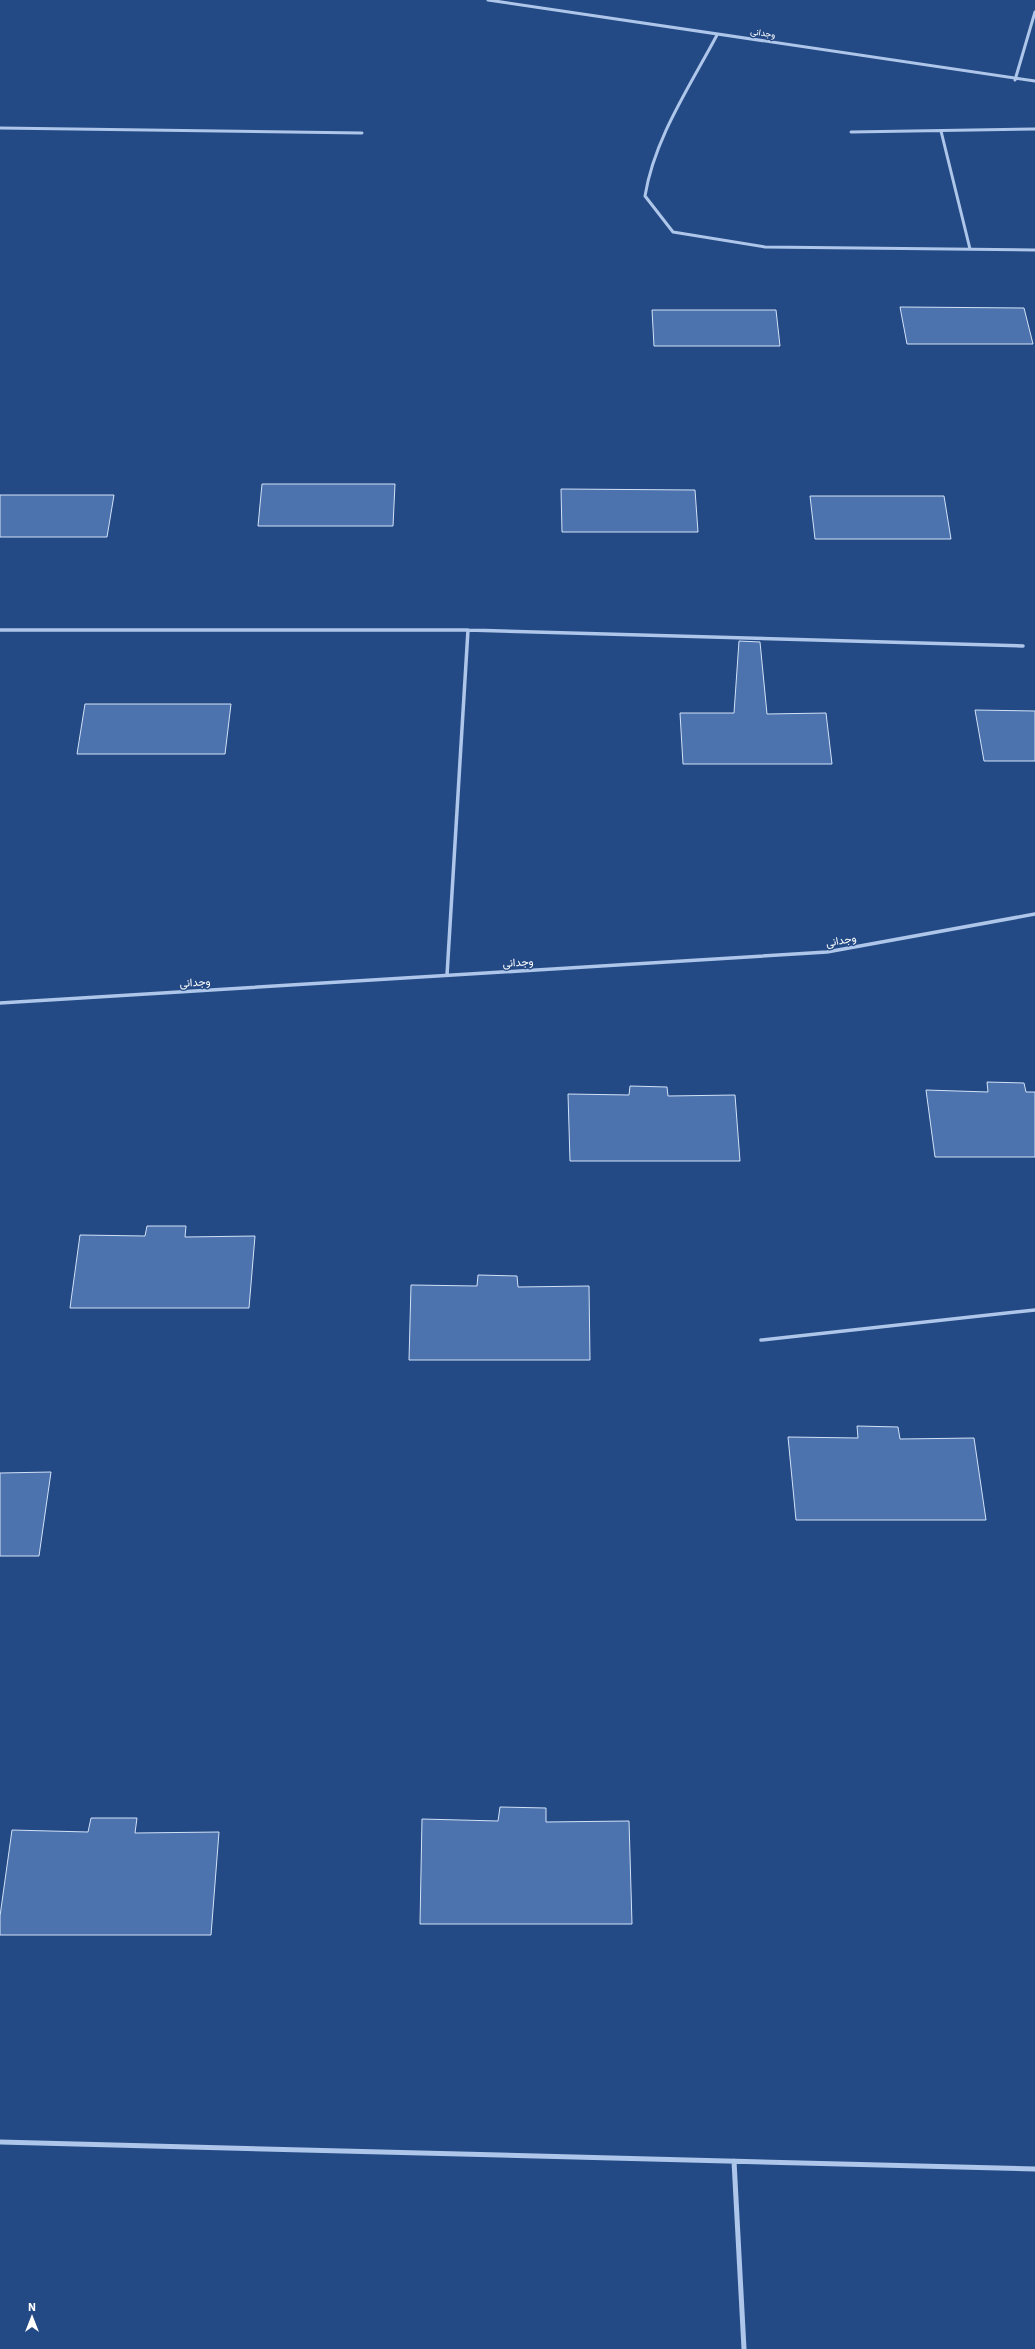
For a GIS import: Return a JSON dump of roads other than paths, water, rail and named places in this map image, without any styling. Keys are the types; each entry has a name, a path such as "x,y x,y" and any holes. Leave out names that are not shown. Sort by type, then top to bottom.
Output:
{"street":[{"name":"وجدانی","path":"488,0 1016,80 1035,81"},
{"path":"1016,80 1035,12"},
{"path":"717,35 674,115 648,171 646,196 673,232 766,247 1035,250"},
{"path":"0,128 362,133"},
{"path":"850,132 1035,129"},
{"path":"941,131 970,249"},
{"path":"0,630 468,630 1023,646"},
{"path":"447,975 468,630"},
{"name":"وجدانی","path":"0,1003 827,952 1035,914"},
{"path":"761,1340 1035,1310"},
{"path":"0,2142 1035,2169"},
{"path":"734,2161 744,2349"}]}
